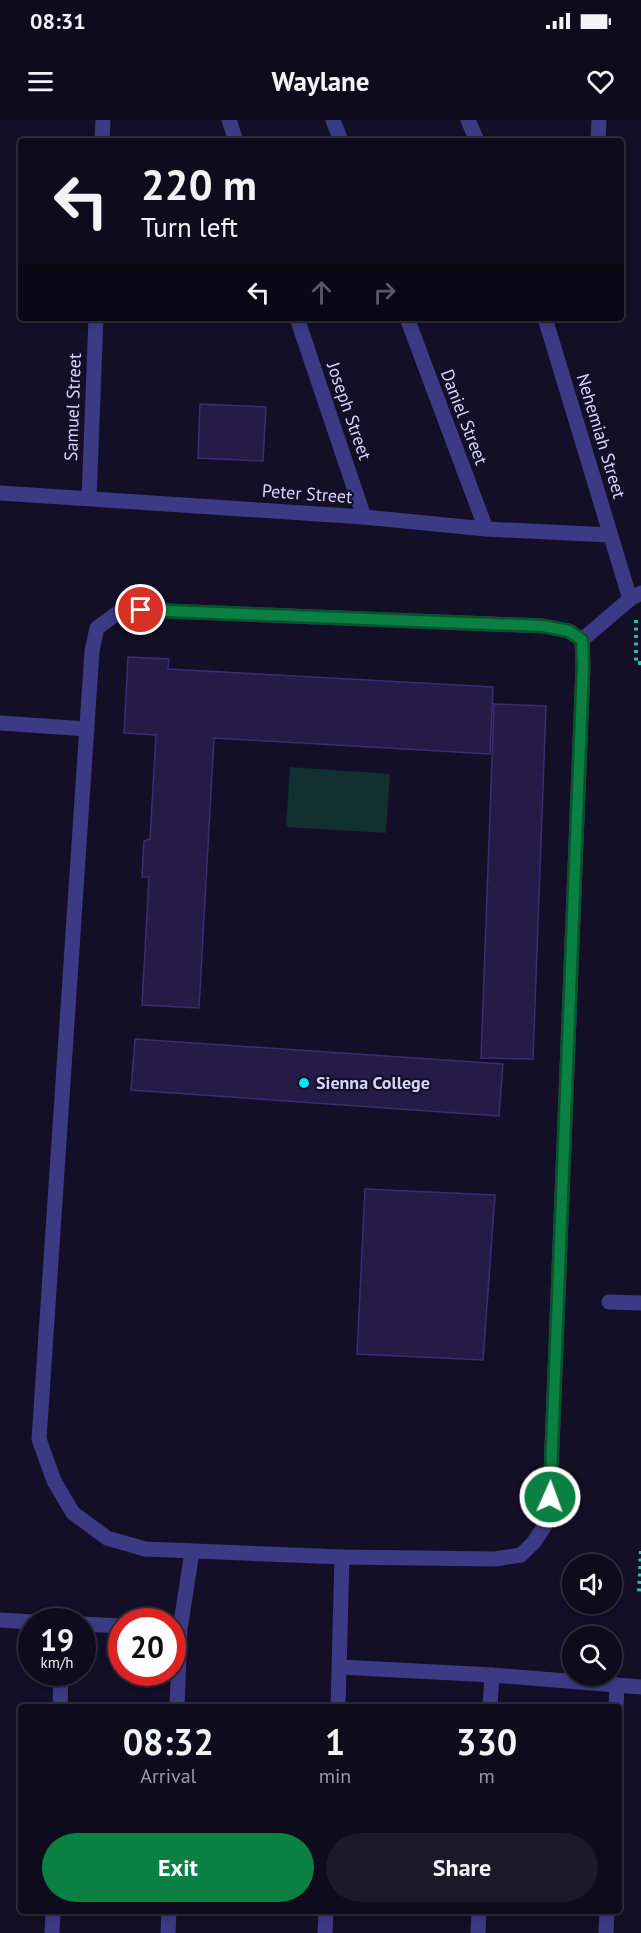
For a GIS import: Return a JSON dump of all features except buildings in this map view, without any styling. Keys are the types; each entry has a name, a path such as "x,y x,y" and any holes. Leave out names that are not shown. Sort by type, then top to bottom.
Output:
{"street":[{"path":"102,138 103,120"},
{"path":"229,120 235,138"},
{"path":"333,120 339,138"},
{"path":"468,120 476,138"},
{"path":"598,138 599,120"},
{"name":"Samuel Street","path":"89,498 96,321"},
{"name":"Joseph Street","path":"298,321 364,517"},
{"name":"Daniel Street","path":"408,321 486,529"},
{"name":"Nehemiah Street","path":"546,321 610,535 636,596"},
{"name":"Peter Street","path":"0,493 364,517 486,529 610,535"},
{"path":"582,640 636,596"},
{"path":"141,610 543,626 569,631 582,640 583,666 550,1497 546,1524 534,1542 521,1555 495,1559 192,1552 145,1549 107,1538 73,1513 54,1481 39,1439 92,651 97,628 116,614 141,610"},
{"path":"0,723 87,729"},
{"path":"609,1302 641,1304"},
{"path":"180,1608 192,1552"},
{"path":"338,1704 342,1557"},
{"path":"0,1620 18,1621"},
{"path":"340,1667 562,1681"},
{"path":"490,1704 492,1675"},
{"path":"622,1685 641,1687"},
{"path":"60,1704 61,1686"},
{"path":"177,1686 177,1704"},
{"path":"616,1704 617,1686"},
{"path":"52,1933 53,1914"},
{"path":"168,1933 169,1914"},
{"path":"325,1933 326,1914"},
{"path":"478,1933 479,1914"},
{"path":"606,1914 606,1933"}],"path":[{"path":"636,596 639,663"},
{"path":"641,1551 639,1593 641,1594"}],"green space":[{"path":"290,767 390,774 386,833 286,827"}],"place":[{"name":"Sienna College","path":"304,1083"}],"route":[{"path":"141,610 543,626 569,631 582,640 583,666 550,1497"}]}
